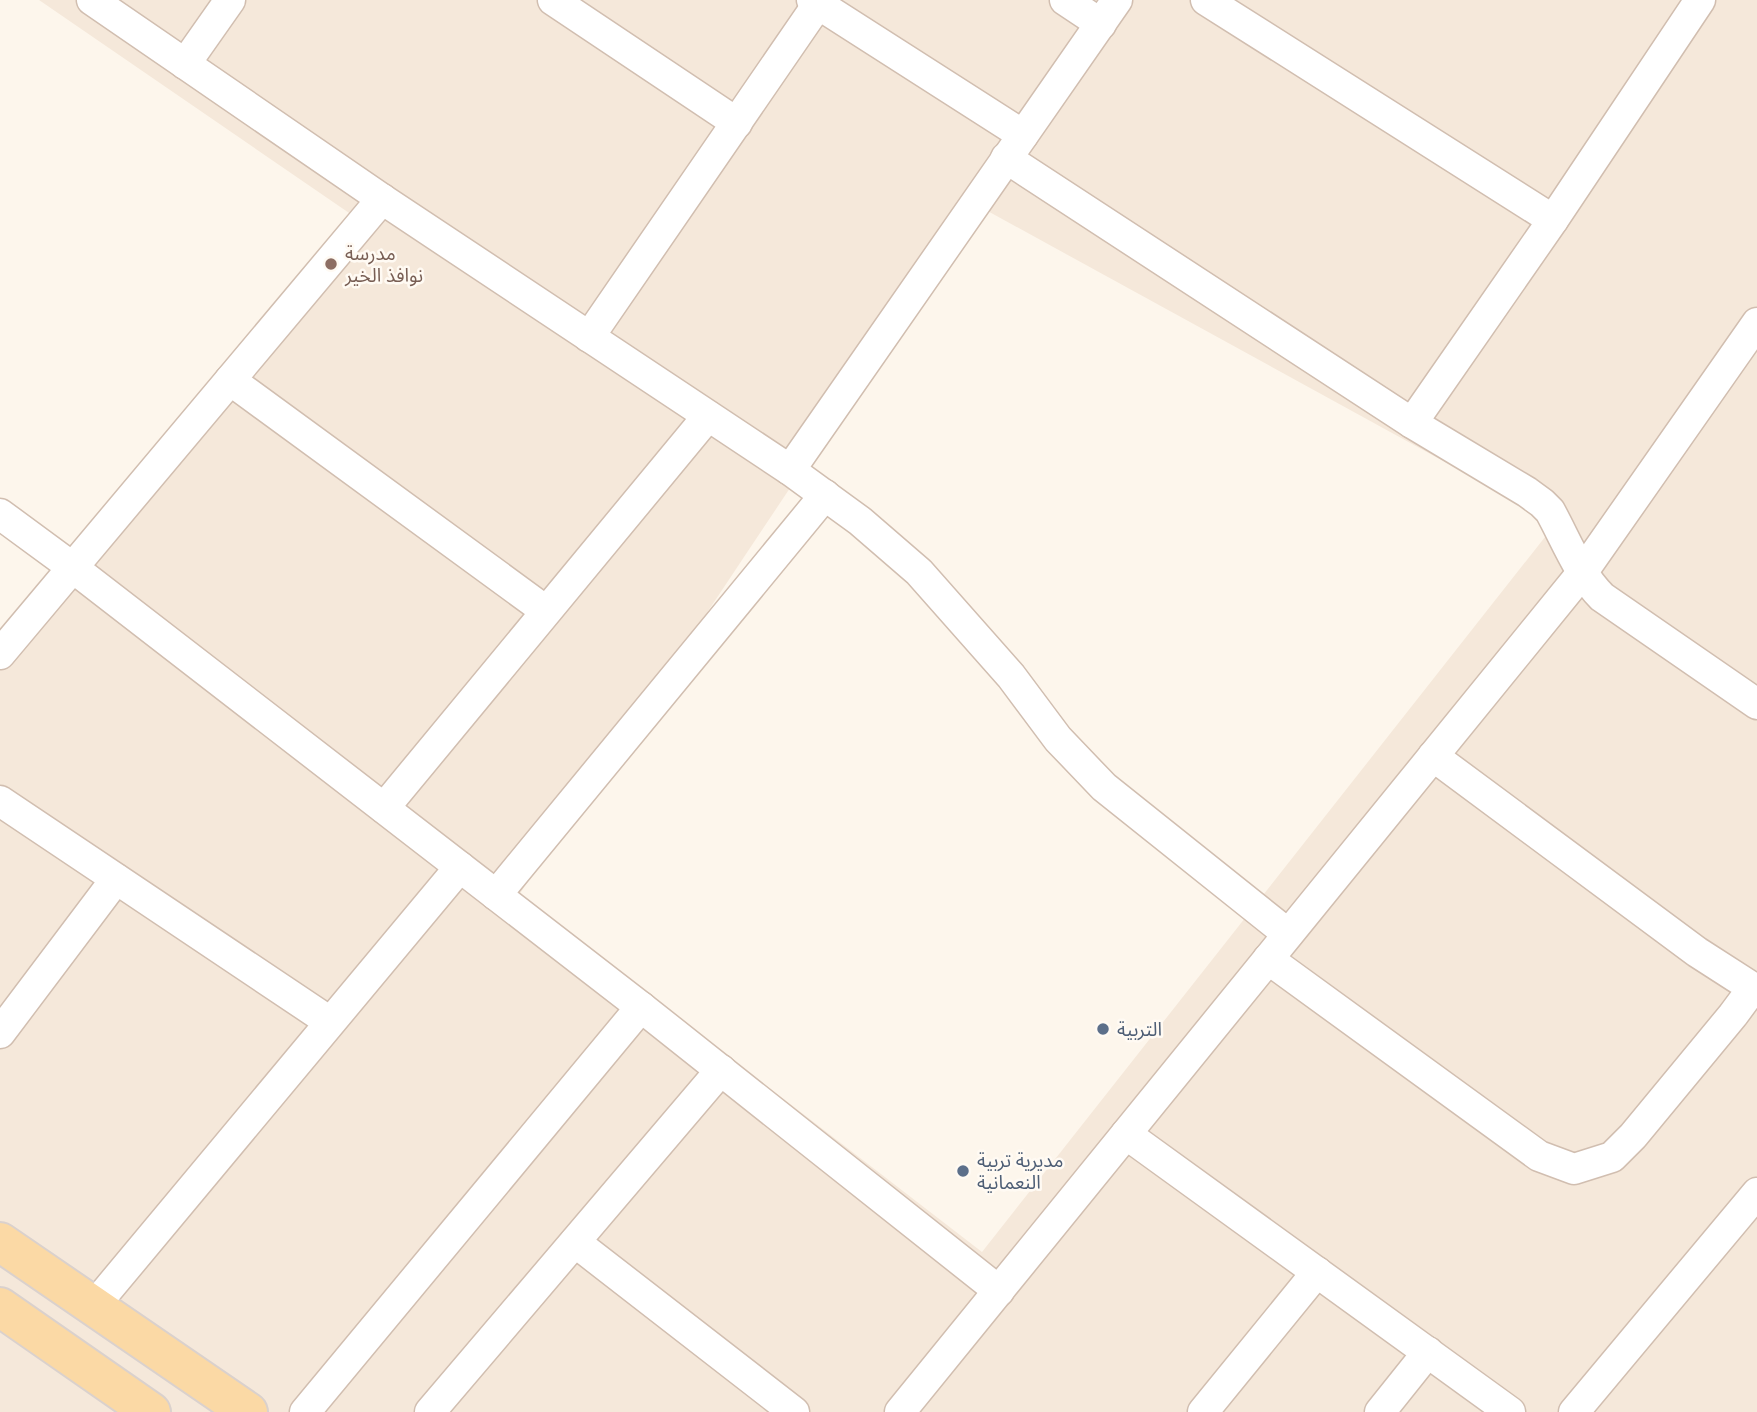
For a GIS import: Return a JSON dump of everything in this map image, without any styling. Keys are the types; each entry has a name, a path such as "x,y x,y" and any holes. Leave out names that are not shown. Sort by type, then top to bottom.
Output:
{"main road":[{"path":"0,1242 248,1412"},
{"path":"0,1307 151,1412"}],"street":[{"path":"92,0 382,199 790,470 860,520 919,572 1011,676 1058,739 1104,787 1288,934"},
{"path":"185,64 230,0"},
{"path":"553,0 737,123"},
{"path":"790,470 1109,12 1065,0"},
{"path":"1206,0 1553,220"},
{"path":"1412,423 1553,220 1700,0"},
{"path":"589,337 737,123 815,2 1015,147 1412,423 1542,503 1550,511 1591,587 1615,608 1757,704"},
{"path":"0,653 382,199"},
{"path":"900,1412 1582,573 1757,323"},
{"path":"230,380 546,611"},
{"path":"384,808 708,416"},
{"path":"496,895 825,495"},
{"path":"0,514 641,1007 999,1291"},
{"path":"1268,959 1539,1156 1574,1169 1612,1157 1733,1015 1755,986 1697,952 1433,756"},
{"path":"0,801 330,1022"},
{"path":"94,1306 460,867"},
{"path":"0,1033 116,879"},
{"path":"305,1412 641,1007"},
{"path":"430,1412 721,1070"},
{"path":"1126,1134 1510,1412"},
{"path":"1574,1412 1757,1193"},
{"path":"575,1242 794,1412"},
{"path":"1203,1412 1317,1272"},
{"path":"1380,1412 1428,1352"}],"shaded area":[{"path":"39,0 1757,0 1757,1412 0,1412 0,664 371,228","holes":["984,209 1556,523 982,1252 519,895 800,473"]}],"place":[{"name":"مدرسة نوافذ الخير","path":"331,264"},
{"name":"التربية","path":"1103,1029"},
{"name":"مديرية تربية النعمانية","path":"963,1171"}]}
